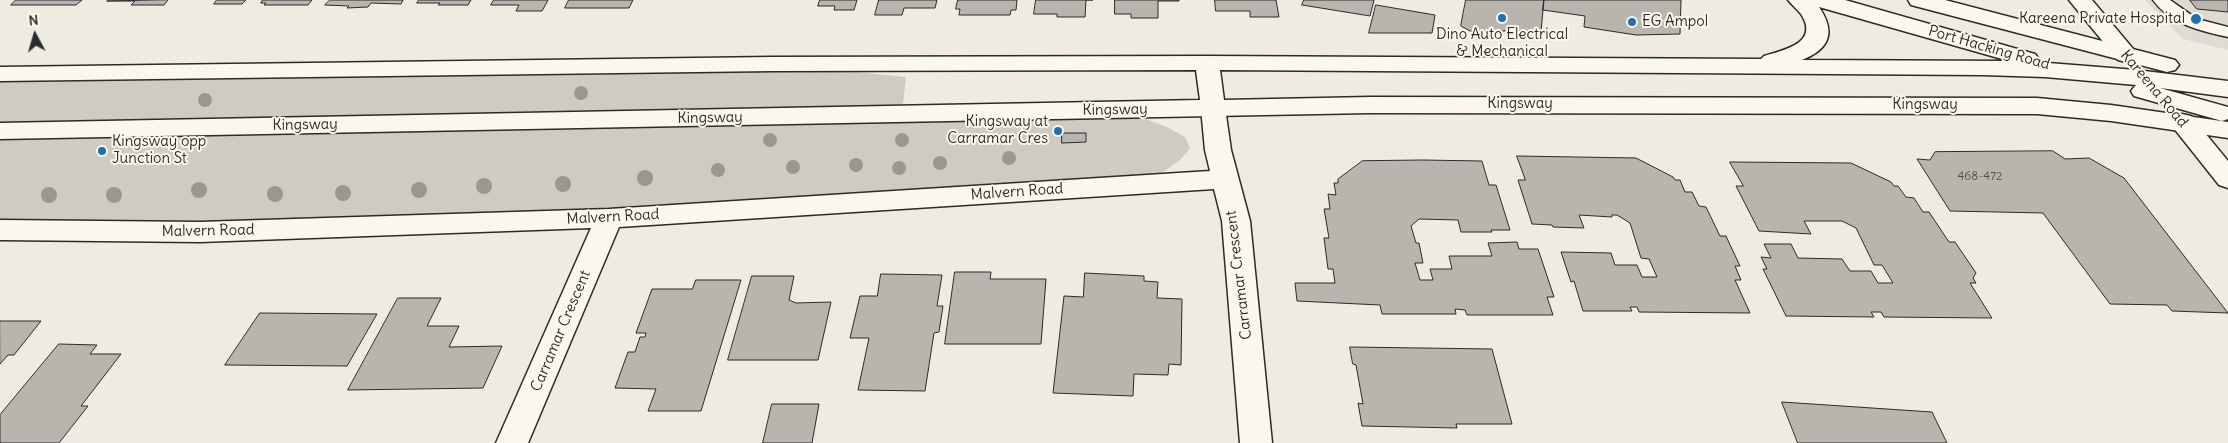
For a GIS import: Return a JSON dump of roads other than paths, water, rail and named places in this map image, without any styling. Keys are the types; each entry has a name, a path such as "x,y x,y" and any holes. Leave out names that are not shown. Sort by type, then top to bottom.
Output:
{"main road":[{"path":"1726,67 1792,56 1811,46 1818,37 1818,25 1812,12 1799,0"},
{"name":"Port Hacking Road","path":"1820,0 2068,70 2151,87"},
{"name":"Port Hacking Road","path":"1919,0 2126,55"},
{"name":"Kareena Road","path":"2080,0 2228,179"},
{"path":"2126,55 2228,80"},
{"path":"0,74 772,64 1207,63 2068,70"},
{"name":"Carramar Crescent","path":"1207,63 1218,150 1236,221 1256,443"},
{"path":"2151,87 2228,89"},
{"path":"2151,87 2228,115"},
{"name":"Kingsway","path":"0,131 1515,104 1996,105 2077,109 2182,122 2228,130"},
{"name":"Malvern Road","path":"0,230 200,232 609,218 1224,179"},
{"name":"Carramar Crescent","path":"512,443 609,218"}],"lane":[{"path":"2161,0 2177,15 2196,25 2228,32"}],"place":[{"name":"Dino Auto Electrical & Mechanical","path":"1502,18"},
{"name":"Kareena Private Hospital","path":"2196,19"},
{"name":"EG Ampol","path":"1632,22"},
{"name":"Kingsway at Carramar Cres","path":"1058,131"},
{"name":"Kingsway opp Junction St","path":"102,151"}]}
